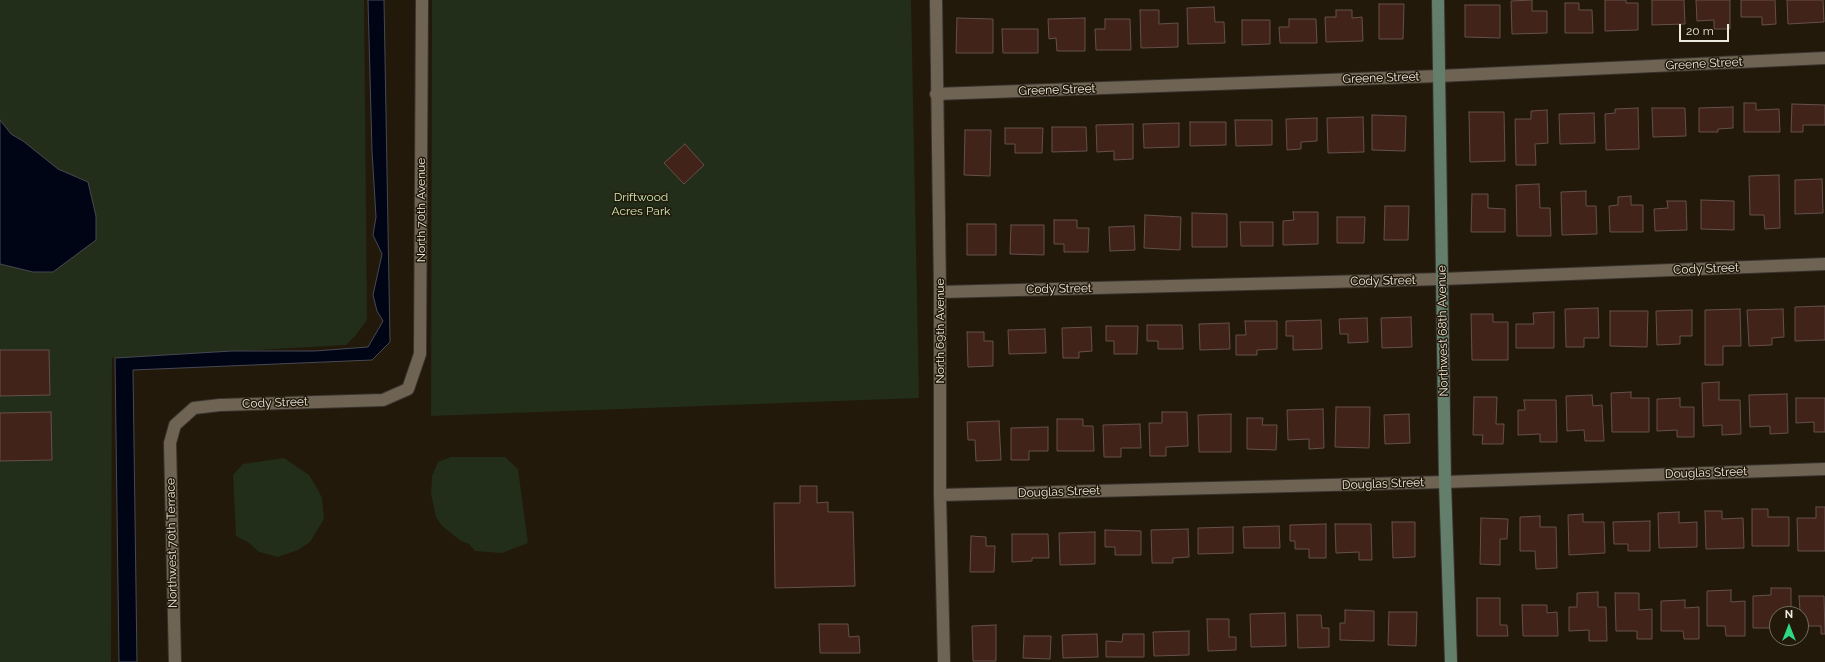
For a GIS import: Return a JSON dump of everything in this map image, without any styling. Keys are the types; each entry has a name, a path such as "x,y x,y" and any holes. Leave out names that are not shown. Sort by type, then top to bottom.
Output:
{"street":[{"name":"North 70th Avenue","path":"382,400 408,389 420,354 422,0"},
{"name":"North 69th Avenue","path":"936,0 936,94 940,292 940,495 944,662"},
{"name":"Northwest 68th Avenue","path":"1438,0 1445,482 1451,662"},
{"name":"Greene Street","path":"936,94 1439,76 1825,58"},
{"name":"Cody Street","path":"940,292 1442,279 1825,264"},
{"name":"Cody Street","path":"175,426 194,408 220,404 382,400"},
{"name":"Northwest 70th Terrace","path":"175,426 170,443 175,662"},
{"name":"Douglas Street","path":"940,495 1445,482 1825,469"}],"green space":[{"path":"0,0 364,0 367,320 356,335 346,345 112,358 111,662 0,662"},
{"name":"Driftwood Acres Park","path":"432,0 911,0 919,398 431,416"},
{"path":"451,457 505,457 518,469 528,543 502,553 475,551 469,544 461,541 442,526 436,517 431,494 432,476 438,462"},
{"path":"284,458 309,475 322,498 324,519 310,542 298,550 278,557 259,552 249,543 236,536 233,475 243,464"}],"water":[{"path":"368,0 384,0 390,342 372,360 133,370 137,662 119,662 115,358 232,351 315,351 368,347 383,321 377,311 373,295 382,254 373,235 376,217 372,151"},
{"path":"0,120 11,134 23,141 58,169 88,182 96,216 96,240 53,272 33,272 0,264"}],"building":[{"path":"1532,0 1532,11 1547,11 1547,33 1512,34 1511,1"},
{"path":"1605,0 1626,0 1626,3 1638,3 1638,30 1605,31"},
{"path":"1652,0 1684,0 1685,24 1652,25"},
{"path":"1696,0 1730,0 1730,29 1714,29 1714,20 1697,21"},
{"path":"1741,0 1775,0 1776,24 1762,25 1762,17 1741,17"},
{"path":"1787,0 1823,0 1824,22 1788,24"},
{"path":"1565,3 1579,3 1579,10 1592,10 1593,33 1565,33"},
{"path":"1379,4 1404,4 1403,39 1379,39"},
{"path":"1465,5 1500,5 1500,38 1465,37"},
{"path":"1214,7 1215,22 1224,22 1225,43 1188,44 1187,8"},
{"path":"1140,10 1159,10 1159,24 1178,23 1178,47 1141,48"},
{"path":"1336,10 1352,10 1352,18 1362,17 1363,41 1326,42 1325,17 1336,17"},
{"path":"957,18 993,19 993,53 956,53"},
{"path":"1085,18 1085,51 1057,51 1056,38 1049,39 1048,19"},
{"path":"1105,19 1130,19 1131,50 1096,50 1095,29 1105,29"},
{"path":"1289,19 1316,19 1317,43 1280,43 1279,27 1289,27"},
{"path":"1242,20 1270,20 1270,44 1242,45"},
{"path":"1002,29 1038,29 1038,53 1003,53"},
{"path":"1744,103 1756,103 1756,110 1779,109 1780,132 1744,132"},
{"path":"1792,104 1825,105 1825,125 1803,125 1803,132 1791,132"},
{"path":"1733,107 1733,128 1718,129 1718,132 1699,132 1699,108"},
{"path":"1638,108 1639,149 1606,150 1605,114 1615,113 1615,109"},
{"path":"1652,108 1685,108 1686,136 1653,137"},
{"path":"1547,110 1548,143 1535,144 1536,165 1516,165 1515,119 1531,119 1531,111"},
{"path":"1469,112 1504,112 1505,161 1470,162"},
{"path":"1594,113 1595,143 1560,144 1559,114"},
{"path":"1372,115 1406,116 1405,151 1372,150"},
{"path":"1363,117 1364,152 1328,153 1327,118"},
{"path":"1317,118 1317,141 1301,142 1301,149 1287,150 1286,119"},
{"path":"1235,120 1272,120 1272,145 1236,146"},
{"path":"1190,122 1226,122 1226,145 1190,146"},
{"path":"1179,123 1179,147 1144,148 1143,124"},
{"path":"1133,124 1133,159 1114,160 1114,151 1097,152 1096,125"},
{"path":"1052,127 1086,127 1087,151 1052,152"},
{"path":"1005,128 1043,128 1042,153 1015,153 1015,144 1005,144"},
{"path":"965,130 991,130 990,176 964,175"},
{"path":"685,144 704,165 684,184 664,163"},
{"path":"1779,175 1780,228 1765,229 1764,215 1750,215 1749,176"},
{"path":"1822,179 1823,213 1795,214 1795,180"},
{"path":"1539,184 1540,208 1550,208 1551,236 1517,236 1516,185"},
{"path":"1586,191 1586,206 1596,206 1597,234 1562,235 1561,192"},
{"path":"1472,194 1488,194 1488,208 1505,209 1505,232 1471,232"},
{"path":"1631,196 1631,205 1643,205 1643,232 1610,232 1609,206 1618,205 1618,197"},
{"path":"1701,200 1734,201 1734,230 1701,229"},
{"path":"1667,201 1686,201 1687,230 1655,231 1654,209 1668,208"},
{"path":"1385,206 1409,206 1408,240 1384,240"},
{"path":"1293,212 1318,212 1318,244 1283,245 1283,221 1294,220"},
{"path":"1192,213 1227,214 1227,247 1192,247"},
{"path":"1145,215 1181,217 1180,250 1144,248"},
{"path":"1337,217 1365,217 1364,243 1337,243"},
{"path":"1054,220 1077,220 1077,228 1089,228 1088,252 1064,252 1064,244 1054,244"},
{"path":"1240,222 1273,222 1273,246 1241,246"},
{"path":"967,224 996,224 996,255 967,255"},
{"path":"1011,225 1044,225 1044,255 1010,254"},
{"path":"1134,226 1135,250 1110,251 1109,227"},
{"path":"1825,306 1825,340 1795,341 1795,307"},
{"path":"1598,308 1599,338 1584,338 1584,347 1566,347 1565,309"},
{"path":"1740,309 1741,346 1723,346 1723,365 1705,365 1705,310"},
{"path":"1783,309 1784,337 1772,338 1772,345 1749,346 1747,310"},
{"path":"1692,310 1692,336 1680,336 1680,344 1657,345 1656,311"},
{"path":"1610,311 1648,311 1647,347 1610,346"},
{"path":"1554,312 1554,348 1516,348 1516,324 1534,324 1533,313"},
{"path":"1471,314 1493,314 1493,322 1508,322 1508,360 1472,360"},
{"path":"1411,317 1412,347 1382,348 1381,318"},
{"path":"1367,318 1368,342 1348,343 1348,334 1340,334 1339,319"},
{"path":"1321,320 1322,349 1293,350 1293,336 1286,336 1286,321"},
{"path":"1245,321 1277,321 1277,349 1257,350 1257,355 1236,355 1236,335 1246,335"},
{"path":"1229,323 1230,349 1200,350 1199,324"},
{"path":"1147,325 1182,325 1183,349 1158,349 1158,341 1147,341"},
{"path":"1106,326 1138,326 1137,354 1114,354 1114,341 1106,341"},
{"path":"1091,327 1092,351 1079,352 1079,358 1063,358 1062,328"},
{"path":"1045,329 1046,353 1009,354 1008,330"},
{"path":"967,332 984,332 984,341 993,341 993,366 968,367"},
{"path":"0,350 49,350 50,395 0,396"},
{"path":"1719,382 1719,400 1740,400 1741,434 1722,435 1722,425 1703,426 1702,383"},
{"path":"1631,392 1631,398 1649,398 1649,432 1612,432 1611,393"},
{"path":"1787,394 1788,433 1770,434 1770,426 1750,427 1749,395"},
{"path":"1592,395 1593,406 1602,405 1604,441 1585,441 1584,430 1567,431 1566,396"},
{"path":"1474,397 1497,397 1496,424 1504,424 1503,444 1482,444 1483,435 1473,435"},
{"path":"1680,398 1680,407 1694,407 1694,437 1677,437 1677,430 1657,431 1657,399"},
{"path":"1796,398 1825,398 1825,432 1814,432 1814,422 1796,423"},
{"path":"1524,400 1556,400 1557,442 1540,442 1540,434 1518,435 1518,410 1525,410"},
{"path":"1336,407 1370,407 1369,448 1335,447"},
{"path":"1323,409 1324,448 1309,449 1309,439 1288,440 1287,410"},
{"path":"51,412 52,460 0,461 0,413"},
{"path":"1162,412 1187,412 1188,446 1166,447 1166,456 1150,456 1149,423 1162,423"},
{"path":"1231,414 1231,452 1199,452 1198,415"},
{"path":"1409,414 1410,443 1385,444 1384,415"},
{"path":"1247,418 1263,418 1262,425 1277,425 1276,450 1247,449"},
{"path":"1057,419 1083,419 1083,426 1093,426 1094,451 1057,451"},
{"path":"999,421 1001,460 976,461 975,440 968,440 967,422"},
{"path":"1140,424 1141,448 1121,448 1121,457 1104,457 1103,425"},
{"path":"1048,427 1048,451 1029,451 1029,460 1011,460 1011,428"},
{"path":"800,486 817,486 817,503 828,502 828,512 853,512 855,586 775,588 774,503 800,503"},
{"path":"1816,507 1825,507 1825,551 1798,551 1797,518 1816,518"},
{"path":"1752,509 1768,509 1768,517 1789,517 1789,546 1752,546"},
{"path":"1705,511 1722,511 1722,519 1743,518 1744,548 1706,549"},
{"path":"1679,512 1679,523 1697,522 1697,547 1659,548 1658,513"},
{"path":"1583,514 1583,522 1604,522 1605,553 1569,555 1568,515"},
{"path":"1540,516 1540,527 1556,527 1557,568 1536,569 1535,551 1520,551 1520,517"},
{"path":"1481,518 1508,519 1507,539 1500,539 1500,565 1480,564"},
{"path":"1650,521 1650,551 1628,551 1628,544 1614,544 1613,522"},
{"path":"1392,522 1415,522 1415,557 1393,558"},
{"path":"1326,524 1326,558 1309,558 1309,549 1295,549 1295,541 1290,541 1290,525"},
{"path":"1335,524 1371,524 1372,560 1359,560 1359,552 1336,553"},
{"path":"1279,526 1280,548 1244,548 1243,527"},
{"path":"1233,527 1233,553 1198,554 1198,528"},
{"path":"1188,529 1189,557 1173,558 1173,563 1152,563 1151,530"},
{"path":"1105,530 1141,531 1141,555 1115,555 1115,547 1105,547"},
{"path":"1095,532 1095,564 1060,565 1059,533"},
{"path":"1012,534 1048,534 1049,558 1032,558 1032,561 1012,562"},
{"path":"971,536 986,537 986,546 995,546 994,572 970,572"},
{"path":"1771,588 1791,588 1791,606 1769,606 1769,628 1753,628 1753,596 1771,595"},
{"path":"1731,590 1731,602 1745,601 1745,636 1726,636 1725,626 1707,626 1707,591"},
{"path":"1598,592 1598,607 1606,607 1607,641 1589,641 1589,630 1569,631 1569,607 1577,607 1577,593"},
{"path":"1615,593 1639,593 1639,610 1652,609 1652,639 1637,639 1637,631 1616,631"},
{"path":"1799,596 1824,596 1825,634 1821,634 1821,626 1809,626 1809,606 1800,606"},
{"path":"1477,598 1500,598 1500,625 1507,625 1508,636 1477,636"},
{"path":"1685,600 1685,608 1699,607 1699,639 1684,639 1683,631 1661,631 1661,601"},
{"path":"1522,605 1547,605 1547,613 1557,612 1558,636 1523,636"},
{"path":"1345,610 1374,611 1374,641 1340,640 1340,623 1345,623"},
{"path":"1389,612 1417,612 1416,646 1388,645"},
{"path":"1285,613 1286,646 1251,647 1250,614"},
{"path":"1297,615 1321,615 1322,628 1329,628 1329,647 1298,648"},
{"path":"1207,619 1229,619 1229,637 1236,637 1236,650 1208,651"},
{"path":"819,624 848,624 849,637 859,636 860,653 820,653"},
{"path":"996,625 996,661 973,661 972,626"},
{"path":"1189,631 1189,655 1154,656 1153,632"},
{"path":"1097,634 1098,657 1063,658 1062,635"},
{"path":"1123,634 1144,634 1144,657 1106,657 1106,641 1122,642"},
{"path":"1024,636 1051,636 1050,659 1023,658"}]}
